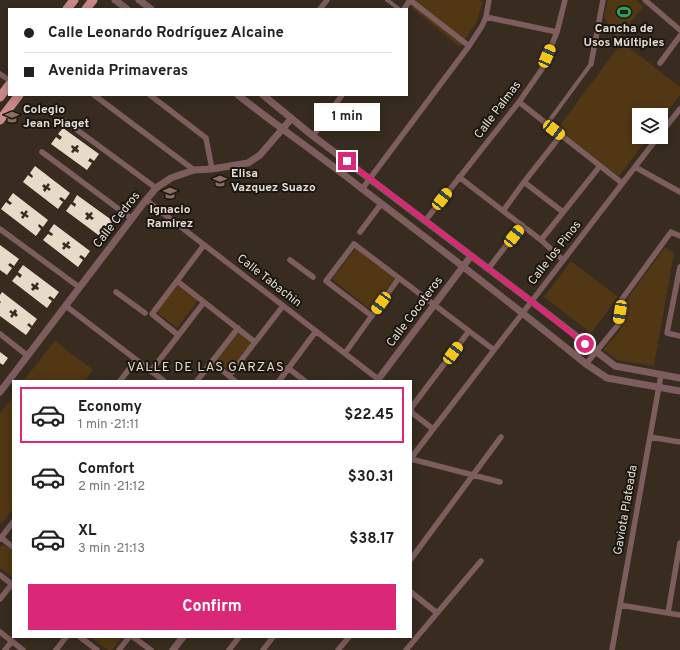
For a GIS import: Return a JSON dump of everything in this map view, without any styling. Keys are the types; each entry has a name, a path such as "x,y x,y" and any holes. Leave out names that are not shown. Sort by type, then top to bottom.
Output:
{"main road":[{"path":"68,8 74,0"},
{"path":"87,8 93,0"},
{"path":"0,97 8,86"},
{"path":"0,120 18,96"}],"street":[{"path":"115,0 126,8"},
{"path":"139,0 149,8"},
{"path":"321,8 327,0"},
{"path":"387,0 398,8"},
{"path":"410,0 469,46"},
{"path":"362,188 469,46 486,17 489,0"},
{"name":"Calle Palmas","path":"425,221 519,102 542,69 557,32 565,0"},
{"path":"547,124 591,64 603,0"},
{"path":"645,0 680,30"},
{"path":"486,17 557,32"},
{"path":"660,63 680,36"},
{"path":"95,96 194,170"},
{"path":"151,96 206,138 212,169"},
{"path":"239,96 463,266 586,364 607,378 680,391"},
{"path":"264,96 313,136 615,366 680,378"},
{"path":"313,136 341,96"},
{"path":"519,102 622,183"},
{"path":"668,124 680,108"},
{"name":"Calle Cedros","path":"0,392 156,188 171,178 194,170 212,169 248,163 260,155 291,119"},
{"path":"65,121 156,188"},
{"path":"503,211 560,135"},
{"name":"Calle los Pinos","path":"412,457 653,144"},
{"path":"42,152 132,219"},
{"path":"541,240 600,166"},
{"path":"635,167 680,192"},
{"path":"459,177 541,240 563,260"},
{"path":"524,182 563,212"},
{"name":"Calle Tabachin","path":"146,200 345,353 377,380"},
{"path":"360,232 381,204"},
{"path":"488,269 522,225"},
{"path":"0,229 80,287"},
{"path":"586,364 618,325 622,300 671,232 680,236"},
{"path":"372,316 326,280 354,244 494,350"},
{"path":"178,335 152,314 204,245"},
{"name":"Calle Cocoteros","path":"377,380 471,256"},
{"path":"290,260 313,277"},
{"path":"680,267 667,334 680,336"},
{"path":"345,353 399,278"},
{"path":"177,281 255,342"},
{"path":"116,292 145,314"},
{"path":"151,371 204,302"},
{"path":"66,306 163,380"},
{"path":"229,376 283,306"},
{"path":"198,380 238,328"},
{"path":"412,407 470,331"},
{"path":"280,380 316,332"},
{"path":"0,334 28,356"},
{"path":"121,380 136,360"},
{"path":"212,362 234,380"},
{"path":"288,368 304,380"},
{"name":"Gaviota Plateada","path":"612,650 661,374"},
{"path":"412,413 433,429"},
{"path":"412,559 501,437"},
{"path":"650,437 680,442"},
{"path":"412,458 500,482"},
{"path":"12,523 0,538 12,546"},
{"path":"668,613 680,543"},
{"path":"406,650 481,562"},
{"path":"0,575 12,584 0,599"},
{"path":"412,593 436,613"},
{"path":"620,605 680,615"},
{"path":"0,632 23,650"},
{"path":"56,650 65,638"},
{"path":"81,638 97,650"},
{"path":"119,650 128,638"},
{"path":"134,638 151,650"},
{"path":"173,650 181,638"},
{"path":"229,650 238,638"},
{"path":"263,650 272,638"},
{"path":"338,650 348,638"},
{"path":"5,650 12,641"}],"shaded area":[{"path":"416,0 483,1 476,23 460,47 412,8"},
{"name":"Cancha de Usos Múltiples","path":"608,0 636,0 643,7 617,39 604,17"},
{"path":"622,42 680,87 680,95 668,111 668,108 632,108 632,144 644,144 619,176 557,129"},
{"path":"665,247 674,253 654,366 617,360 603,350 621,329 625,302"},
{"path":"356,248 395,278 371,310 332,279"},
{"path":"571,261 618,297 591,333 544,297"},
{"path":"177,285 198,301 177,328 157,312"},
{"path":"238,332 252,342 229,371 216,360"},
{"path":"55,341 93,370 86,380 24,380"},
{"path":"12,397 12,510 2,523 0,522 0,413"},
{"path":"3,544 12,550 12,577 0,568 0,548"},
{"path":"92,638 121,638 112,650 108,650"}],"building":[{"path":"63,128 99,154 94,161 90,158 88,161 92,163 87,170 51,144 56,137 60,140 62,137 58,134","holes":["72,145 75,147 77,145 79,146 77,149 79,150 78,153 75,151 73,153 71,152 73,149 71,147"]},
{"path":"35,166 70,193 65,200 61,197 59,199 63,202 58,209 23,182 28,175 32,178 33,176 30,173","holes":["48,183 50,185 48,187 51,189 49,191 47,189 45,192 42,186 44,184 46,186"]},
{"path":"13,193 48,220 43,227 39,224 38,226 41,229 36,236 1,209 6,202 10,205 12,203 8,200","holes":["26,210 28,212 26,214 29,216 27,218 25,216 23,219 21,217 23,215 20,213 22,211 24,213"]},
{"path":"77,195 113,221 108,228 104,225 102,228 106,231 101,237 66,211 71,204 75,207 76,204 73,202","holes":["87,212 89,214 91,212 93,213 91,216 94,218 92,220 89,218 88,220 85,219 87,216 85,214"]},
{"path":"54,224 90,251 85,258 81,255 79,257 83,260 78,267 43,240 48,234 52,236 53,234 49,231","holes":["68,241 70,243 68,245 71,247 69,249 66,247 64,250 62,248 64,246 62,244 64,242 66,244"]},
{"path":"0,245 19,259 14,266 10,263 8,265 12,268 7,275 0,270"},
{"path":"23,265 59,292 54,299 50,296 48,298 52,301 47,308 12,281 17,275 20,278 22,275 18,272","holes":["37,282 39,284 37,286 39,288 38,290 35,289 33,291 31,289 33,287 31,285 32,283 35,285"]},
{"path":"2,292 37,319 32,326 29,323 27,325 31,328 26,335 0,316 0,295","holes":["15,309 17,311 16,313 18,315 16,317 14,315 12,318 10,316 12,314 9,312 11,310 13,312"]},
{"path":"0,352 8,358 3,365 0,363"}],"place":[{"name":"Cancha de Usos Múltiples","path":"624,12"},
{"name":"Colegio Jean Piaget","path":"12,117"},
{"name":"Elisa Vazquez Suazo","path":"220,181"},
{"name":"Ignacio Ramirez","path":"170,193"}],"district":[{"name":"VALLE DE LAS GARZAS","path":"206,368"}],"route":[{"path":"347,161 585,344"}]}
